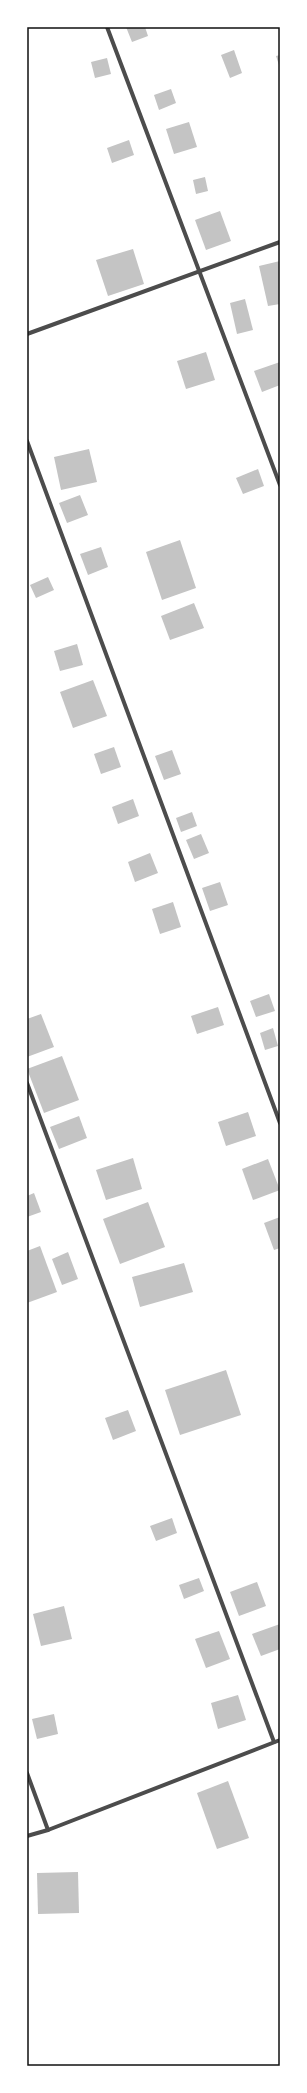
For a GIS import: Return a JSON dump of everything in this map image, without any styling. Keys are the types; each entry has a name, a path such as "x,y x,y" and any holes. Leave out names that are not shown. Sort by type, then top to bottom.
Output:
{"street":[{"path":"107,27 280,485"},
{"path":"27,334 280,242"},
{"path":"27,441 280,1123"},
{"path":"27,1083 274,1742"},
{"path":"27,1836 48,1830 280,1740"},
{"path":"27,1773 48,1830"}],"building":[{"path":"126,27 145,27 148,36 132,42"},
{"path":"234,50 242,73 230,78 221,55"},
{"path":"280,55 280,68 276,56"},
{"path":"107,58 111,74 95,78 91,62"},
{"path":"171,89 176,103 159,110 154,95"},
{"path":"189,122 197,147 174,154 166,129"},
{"path":"129,140 134,155 112,163 107,148"},
{"path":"205,177 208,191 196,194 193,180"},
{"path":"220,211 231,241 206,250 195,220"},
{"path":"133,249 144,284 108,296 96,260"},
{"path":"280,261 280,304 268,306 259,266"},
{"path":"245,299 253,330 237,334 230,303"},
{"path":"206,352 215,380 186,389 177,361"},
{"path":"280,362 280,385 262,392 254,371"},
{"path":"89,449 97,482 61,490 54,457"},
{"path":"258,469 264,486 243,494 236,478"},
{"path":"80,495 88,515 67,523 59,503"},
{"path":"180,540 196,588 162,600 146,552"},
{"path":"101,547 108,567 88,575 80,554"},
{"path":"48,577 54,590 36,598 30,585"},
{"path":"194,603 204,628 170,640 161,616"},
{"path":"77,644 83,665 60,671 54,651"},
{"path":"93,680 107,716 73,728 60,692"},
{"path":"114,747 121,767 101,774 94,754"},
{"path":"172,750 181,774 164,780 155,756"},
{"path":"133,799 139,816 118,824 112,807"},
{"path":"192,812 197,826 181,832 176,818"},
{"path":"201,834 209,853 194,859 186,840"},
{"path":"150,853 158,873 135,882 128,862"},
{"path":"220,882 228,905 210,911 202,888"},
{"path":"173,902 181,927 160,934 152,909"},
{"path":"269,994 275,1011 256,1017 250,1001"},
{"path":"218,1007 224,1025 197,1034 191,1016"},
{"path":"41,1014 54,1047 27,1057 27,1019"},
{"path":"273,1028 278,1046 265,1050 260,1033"},
{"path":"62,1056 79,1100 44,1113 27,1069"},
{"path":"248,1112 256,1136 226,1146 218,1122"},
{"path":"79,1116 87,1138 59,1149 50,1127"},
{"path":"133,1158 142,1189 106,1200 96,1170"},
{"path":"268,1159 280,1190 253,1200 242,1169"},
{"path":"34,1193 41,1212 27,1217 27,1196"},
{"path":"148,1202 165,1247 120,1264 103,1219"},
{"path":"280,1217 280,1248 274,1250 264,1223"},
{"path":"40,1246 57,1292 27,1303 27,1251"},
{"path":"68,1252 78,1279 62,1285 52,1259"},
{"path":"184,1263 193,1292 140,1307 132,1277"},
{"path":"226,1370 241,1415 180,1435 165,1390"},
{"path":"128,1410 136,1431 113,1440 105,1418"},
{"path":"172,1518 177,1533 156,1541 150,1526"},
{"path":"199,1578 204,1591 184,1599 179,1585"},
{"path":"257,1582 266,1606 239,1616 230,1592"},
{"path":"64,1606 72,1639 41,1646 33,1614"},
{"path":"280,1624 280,1649 261,1656 252,1634"},
{"path":"219,1631 230,1659 206,1668 195,1639"},
{"path":"238,1695 246,1720 218,1729 211,1703"},
{"path":"54,1714 58,1734 37,1739 32,1719"},
{"path":"228,1781 249,1838 217,1849 197,1793"},
{"path":"78,1872 79,1913 38,1914 37,1873"}]}
